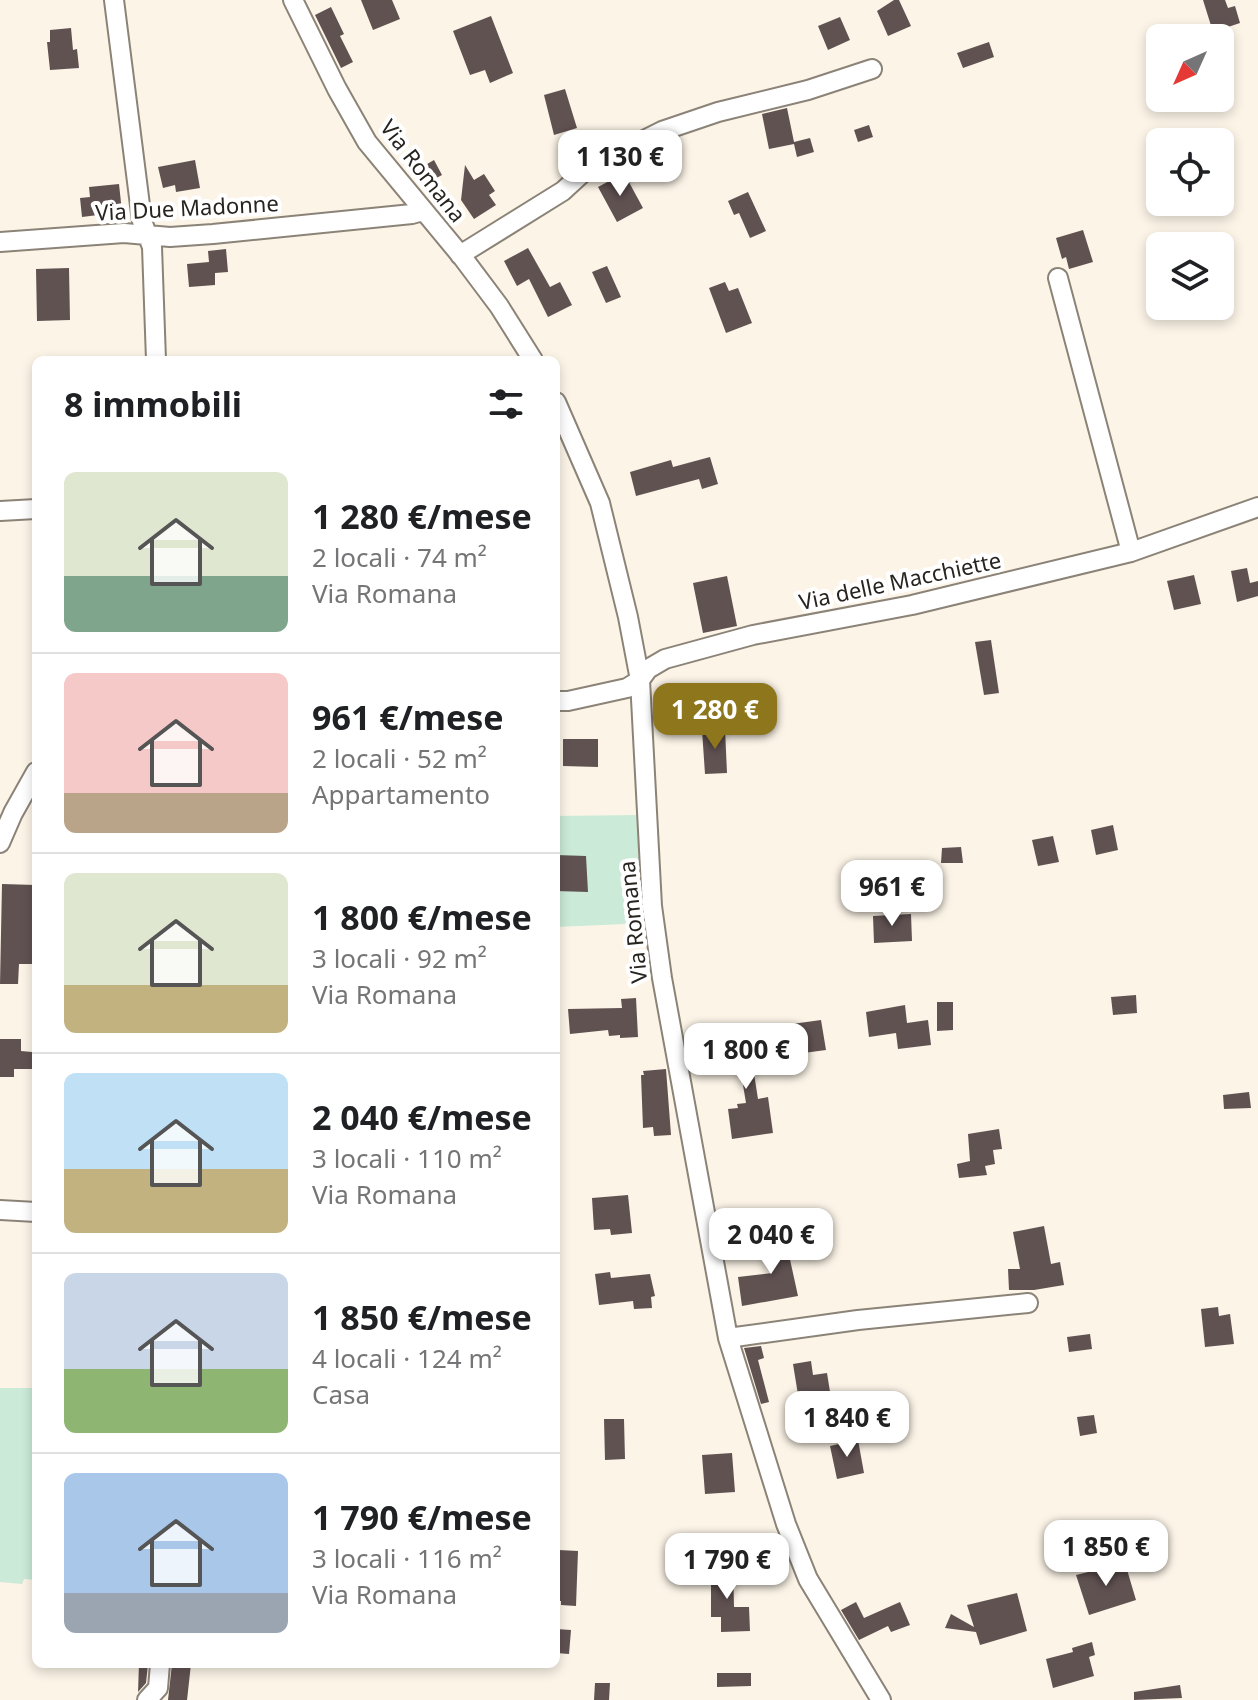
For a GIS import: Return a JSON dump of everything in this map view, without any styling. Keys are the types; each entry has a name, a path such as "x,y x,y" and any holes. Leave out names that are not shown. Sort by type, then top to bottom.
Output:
{"street":[{"path":"114,0 142,221 152,247 156,356"},
{"name":"Via Romana","path":"293,0 367,142 499,306 530,356"},
{"path":"460,255 563,191 588,168 662,131 872,69"},
{"name":"Via Due Madonne","path":"0,242 124,233 149,236 213,234 423,211"},
{"path":"1058,278 1131,552"},
{"name":"Via Romana","path":"560,411 600,503 640,680 652,906 662,978 728,1338 762,1453 808,1579 881,1700"},
{"name":"Via delle Macchiette","path":"560,700 615,692 640,680 648,669 665,659 753,635 912,605 1131,552 1258,507"},
{"path":"0,511 32,509"},
{"path":"0,843 32,779"},
{"path":"0,1210 32,1212"},
{"path":"728,1338 858,1320 1028,1303"},
{"path":"147,1700 158,1688 160,1668"}],"green space":[{"path":"639,815 647,923 560,927 560,816"},
{"path":"0,1388 32,1388 32,1580 24,1579 22,1584 0,1582"}],"building":[{"path":"361,0 392,0 400,19 373,30"},
{"path":"899,0 911,26 888,36 877,11"},
{"path":"1203,0 1225,0 1228,8 1235,6 1240,23 1210,24"},
{"path":"331,7 344,34 340,36 353,62 341,68 315,15"},
{"path":"491,16 513,73 490,83 485,70 470,75 453,31"},
{"path":"840,17 850,40 828,50 818,26"},
{"path":"71,28 79,68 50,70 47,42 50,42 50,30"},
{"path":"989,42 994,57 963,68 957,53"},
{"path":"565,89 577,128 554,135 544,95"},
{"path":"787,108 794,142 810,138 814,152 797,157 794,144 769,149 762,114"},
{"path":"869,125 873,137 858,142 854,130"},
{"path":"195,160 200,188 176,192 175,185 163,188 158,167"},
{"path":"434,160 442,175 429,182 422,167"},
{"path":"465,165 474,180 484,174 495,191 489,195 496,205 474,219 461,200"},
{"path":"624,173 643,208 617,222 598,187"},
{"path":"119,184 122,212 82,217 80,198 90,197 89,187"},
{"path":"748,192 766,231 750,238 739,213 734,215 728,201"},
{"path":"1083,230 1093,262 1069,269 1066,257 1062,259 1056,238"},
{"path":"528,248 550,287 560,282 572,305 548,317 529,279 517,286 504,261"},
{"path":"226,249 228,272 215,273 215,285 189,287 187,264 209,262 208,251"},
{"path":"607,266 621,297 606,303 592,272"},
{"path":"69,268 70,320 37,321 36,269"},
{"path":"725,282 729,291 738,288 752,323 726,333 709,288"},
{"path":"710,457 718,484 702,489 699,479 636,496 630,472 671,460 673,467"},
{"path":"1247,568 1250,583 1258,581 1258,596 1237,602 1231,571"},
{"path":"1194,575 1201,604 1174,610 1167,581"},
{"path":"727,576 737,626 703,633 693,583"},
{"path":"991,640 999,693 984,695 975,642"},
{"path":"725,729 727,773 705,774 702,730"},
{"path":"563,739 598,739 598,767 563,766"},
{"path":"1113,825 1118,850 1096,855 1091,830"},
{"path":"1053,836 1059,862 1038,866 1032,840"},
{"path":"961,847 963,863 941,863 942,848"},
{"path":"560,855 586,856 588,892 560,891"},
{"path":"2,884 32,885 32,964 19,964 18,984 0,984"},
{"path":"911,914 912,941 874,943 873,916"},
{"path":"1136,995 1137,1013 1113,1015 1111,997"},
{"path":"636,998 638,1037 609,1036 608,1030 570,1034 568,1009 622,1008 621,999"},
{"path":"937,1002 953,1002 953,1030 937,1031"},
{"path":"905,1005 907,1023 928,1020 931,1045 898,1049 896,1033 869,1037 866,1012"},
{"path":"821,1020 826,1050 792,1052 792,1024"},
{"path":"747,1029 758,1099 768,1097 773,1133 732,1139 728,1109 746,1103 741,1073 730,1075 723,1038 731,1037 730,1032"},
{"path":"0,1039 21,1039 21,1051 32,1052 32,1069 14,1069 14,1077 0,1077"},
{"path":"666,1069 671,1135 654,1136 653,1127 643,1128 641,1075 644,1075 643,1071"},
{"path":"1249,1092 1251,1108 1224,1109 1223,1095"},
{"path":"999,1129 1002,1149 993,1150 995,1164 985,1166 987,1175 959,1178 957,1164 970,1161 968,1134"},
{"path":"628,1195 632,1233 611,1235 610,1229 594,1230 592,1198"},
{"path":"744,1220 748,1249 735,1251 730,1222"},
{"path":"1044,1226 1051,1264 1060,1262 1064,1285 1009,1290 1008,1269 1020,1269 1013,1232"},
{"path":"784,1232 798,1296 742,1306 738,1277 772,1273 766,1235"},
{"path":"610,1272 611,1278 650,1274 655,1296 651,1297 652,1308 634,1309 633,1301 599,1305 595,1274"},
{"path":"1218,1307 1219,1316 1230,1314 1234,1344 1205,1347 1201,1309"},
{"path":"1090,1334 1092,1349 1069,1352 1067,1337"},
{"path":"761,1346 764,1358 758,1360 769,1402 761,1404 744,1348"},
{"path":"811,1361 813,1375 827,1373 832,1404 811,1407 810,1399 799,1401 793,1364"},
{"path":"1094,1415 1097,1433 1080,1436 1077,1417"},
{"path":"604,1419 624,1419 625,1459 605,1460"},
{"path":"858,1440 864,1473 837,1479 830,1446"},
{"path":"732,1453 735,1492 705,1494 702,1455"},
{"path":"560,1550 578,1551 576,1606 561,1605"},
{"path":"1125,1563 1136,1600 1089,1615 1076,1575"},
{"path":"733,1565 734,1607 749,1607 750,1631 721,1632 721,1617 711,1617 711,1566"},
{"path":"1017,1593 1027,1631 980,1645 976,1632 945,1628 951,1614 974,1627 967,1605"},
{"path":"856,1602 864,1618 900,1602 910,1625 891,1632 888,1626 859,1640 841,1610"},
{"path":"560,1629 571,1630 569,1654 560,1653"},
{"path":"1092,1642 1095,1655 1089,1657 1094,1676 1053,1688 1046,1659 1073,1652 1072,1648"},
{"path":"139,1668 148,1668 146,1683 138,1692"},
{"path":"172,1668 191,1668 187,1700 168,1700"},
{"path":"717,1673 751,1673 751,1686 717,1687"},
{"path":"595,1683 610,1683 609,1700 594,1700"},
{"path":"1180,1685 1182,1698 1134,1700 1134,1692"}]}
